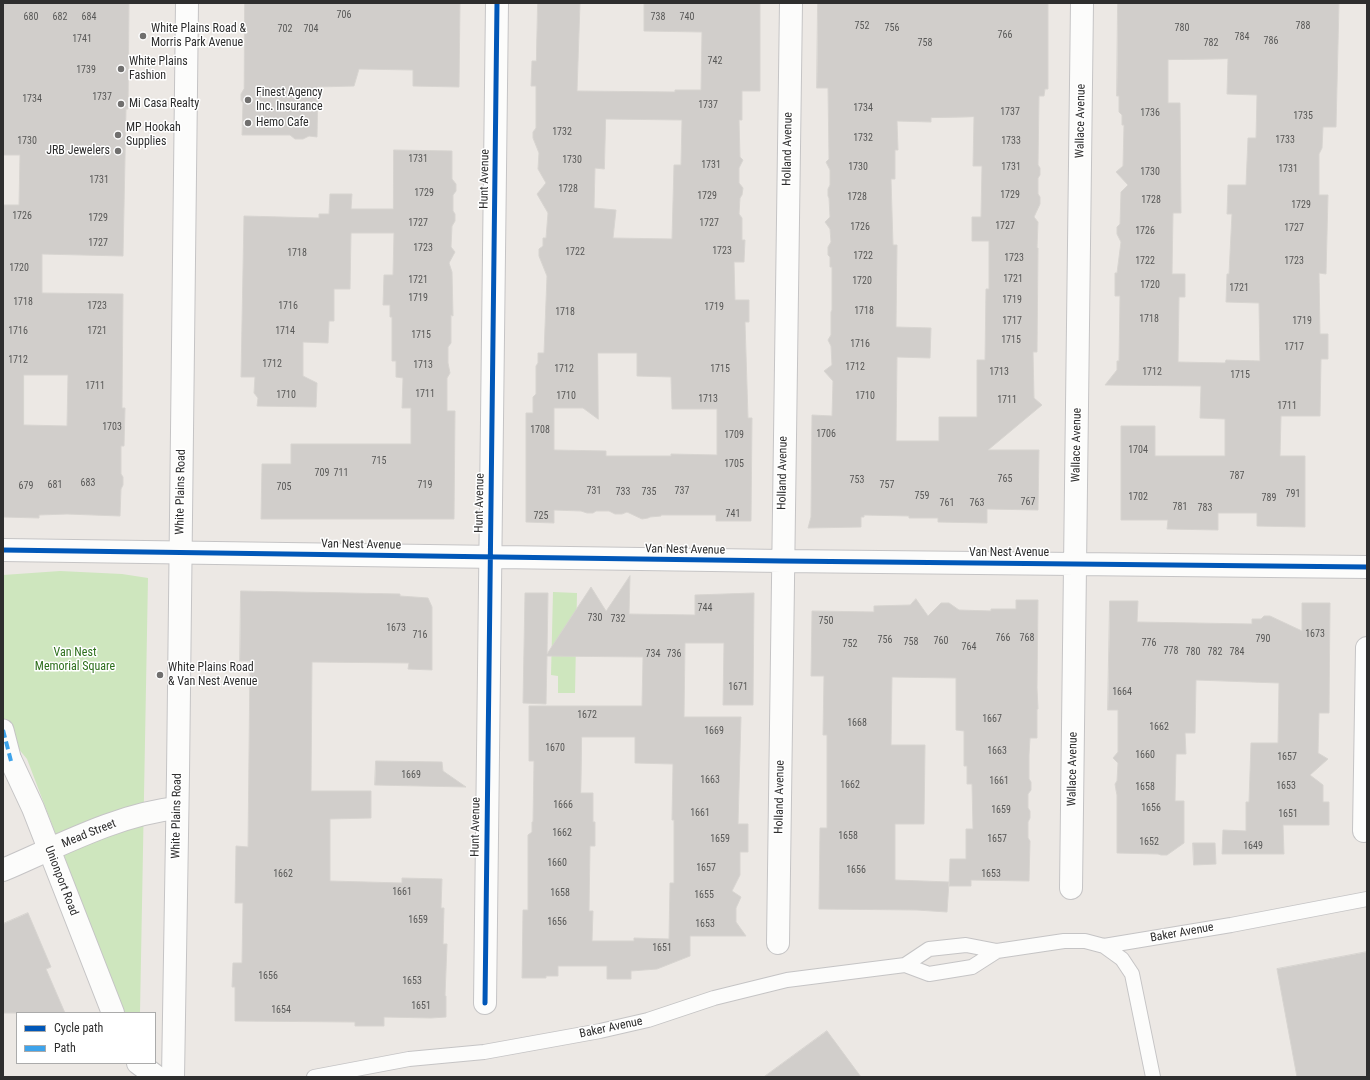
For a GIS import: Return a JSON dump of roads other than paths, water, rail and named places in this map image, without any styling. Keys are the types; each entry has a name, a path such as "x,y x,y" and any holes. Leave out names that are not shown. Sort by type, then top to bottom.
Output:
{"street":[{"name":"White Plains Road","path":"173,1077 187,3"},
{"name":"Hunt Avenue","path":"484,1003 497,3"},
{"name":"Holland Avenue","path":"778,943 782,561 791,3"},
{"name":"Wallace Avenue","path":"1071,888 1082,3"},
{"name":"Van Nest Avenue","path":"3,550 782,561 1367,567"},
{"path":"1364,831 1367,648"},
{"path":"3,730 7,756"},
{"name":"Unionport Road","path":"7,756 33,808 113,1012"},
{"name":"Mead Street","path":"3,870 132,817 177,808"},
{"path":"139,1064 157,1077"}],"lane":[{"name":"Baker Avenue","path":"314,1077 409,1059 484,1052 600,1031 648,1020 714,998 788,980 905,965 929,949 966,945 997,951 1064,941 1085,941 1104,946 1216,928 1367,899"},
{"path":"1104,946 1122,959 1132,974 1136,987 1153,1077"},
{"name":"Baker Avenue","path":"905,965 929,974 972,967 997,951"}],"place":[{"name":"White Plains Road & Morris Park Avenue","path":"143,36"},
{"name":"White Plains Fashion","path":"121,69"},
{"name":"Finest Agency Inc. Insurance","path":"248,100"},
{"name":"Mi Casa Realty","path":"121,104"},
{"name":"Hemo Cafe","path":"248,123"},
{"name":"MP Hookah Supplies","path":"118,135"},
{"name":"JRB Jewelers","path":"118,151"},
{"name":"White Plains Road & Van Nest Avenue","path":"160,675"}],"park label":[{"name":"Van Nest Memorial Square","path":"75,660"}]}
